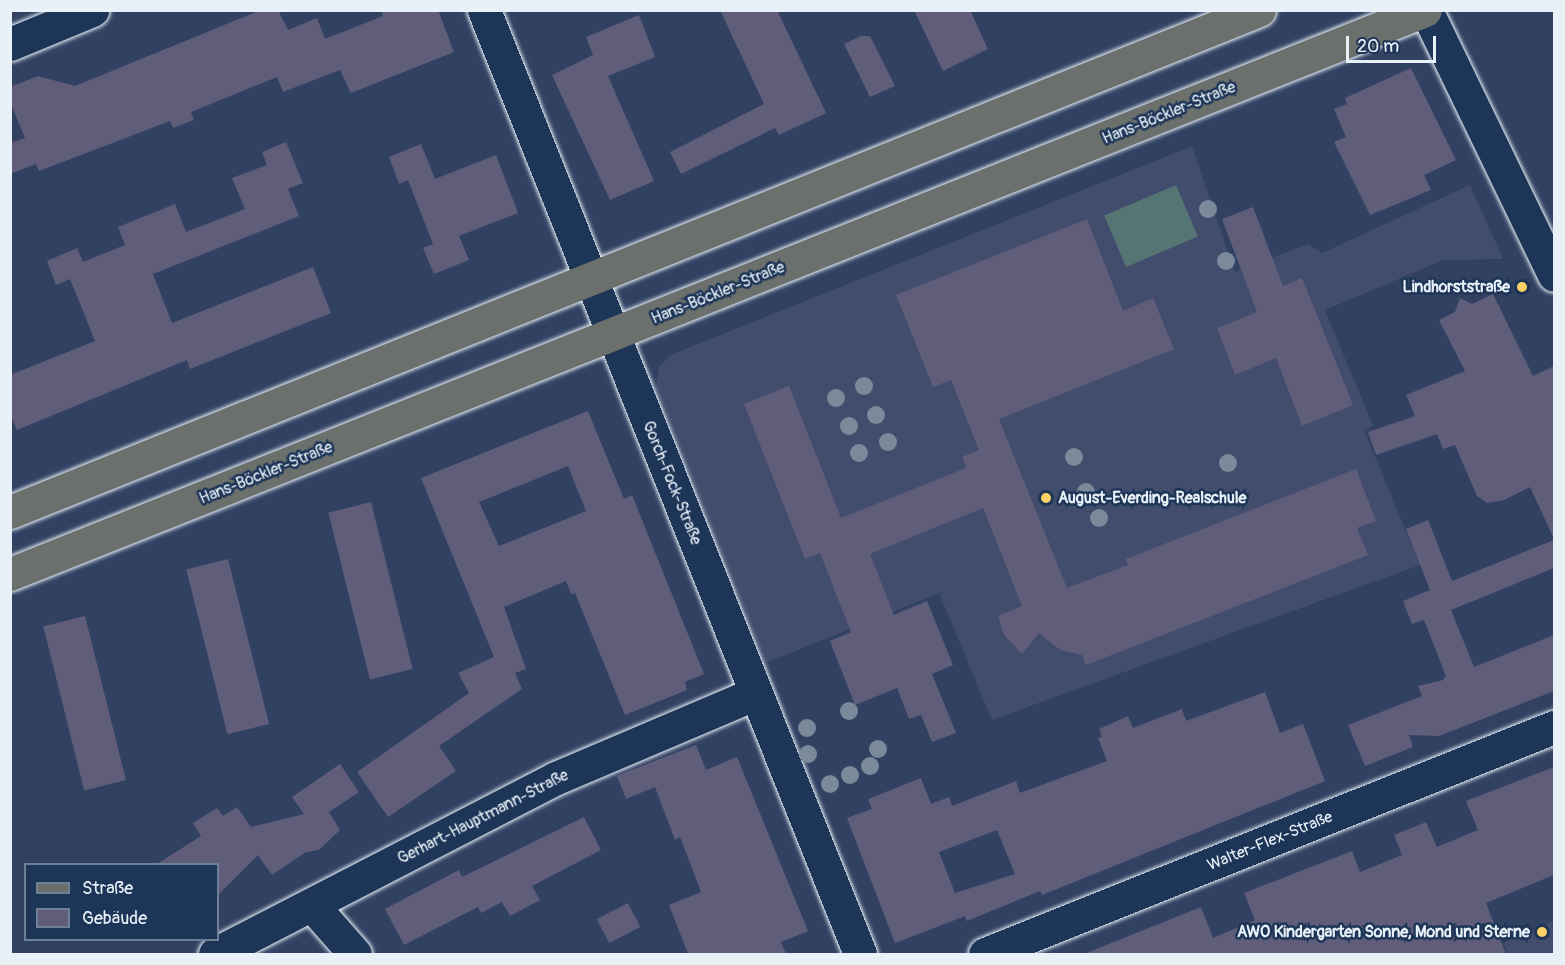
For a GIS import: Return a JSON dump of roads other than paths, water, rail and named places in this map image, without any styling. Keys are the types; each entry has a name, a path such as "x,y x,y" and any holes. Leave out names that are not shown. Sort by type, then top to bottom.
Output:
{"main road":[{"path":"10,512 592,281 1259,10"},
{"name":"Hans-Böckler-Straße","path":"10,574 1425,10"}],"street":[{"path":"10,44 92,10"},
{"name":"Gorch-Fock-Straße","path":"484,10 860,954"},
{"path":"1425,10 1554,275"},
{"name":"Gerhart-Hauptmann-Straße","path":"215,954 556,778 756,693"},
{"name":"Walter-Flex-Straße","path":"985,954 1554,727"},
{"path":"312,905 355,954"}],"place":[{"name":"Lindhorststraße","path":"1522,287"},
{"name":"August-Everding-Realschule","path":"1046,498"},
{"name":"AWO Kindergarten Sonne, Mond und Sterne","path":"1542,932"}]}
